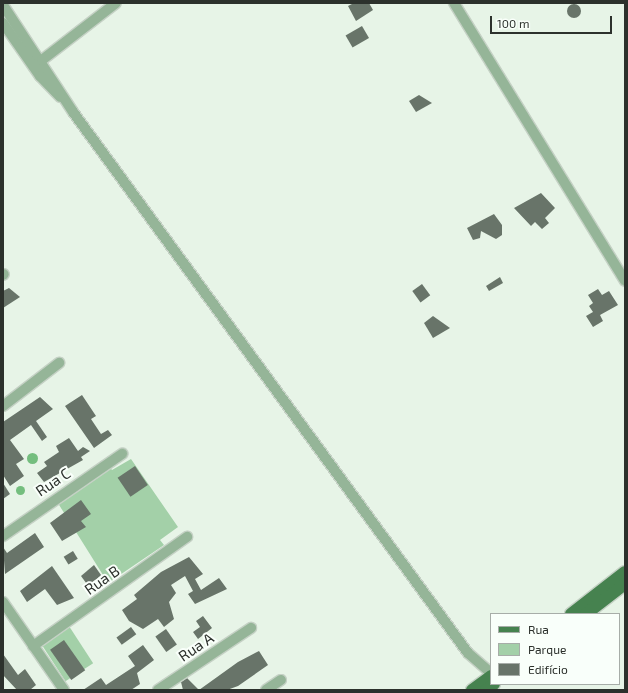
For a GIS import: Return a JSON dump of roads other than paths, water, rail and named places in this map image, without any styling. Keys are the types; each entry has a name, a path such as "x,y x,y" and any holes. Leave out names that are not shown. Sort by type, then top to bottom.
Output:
{"main road":[{"path":"572,613 625,572"},
{"path":"587,613 625,584"},
{"path":"472,690 490,676"}],"street":[{"path":"42,60 116,3"},
{"path":"454,3 625,281"},
{"path":"3,5 42,60 74,112 468,653 490,674"},
{"path":"3,23 40,76 74,112"},
{"path":"3,406 59,363"},
{"name":"Rua C","path":"3,536 122,454"},
{"name":"Rua B","path":"33,646 187,537"},
{"path":"3,602 64,690"},
{"name":"Rua A","path":"158,690 251,628"},
{"path":"266,690 281,680"}]}
